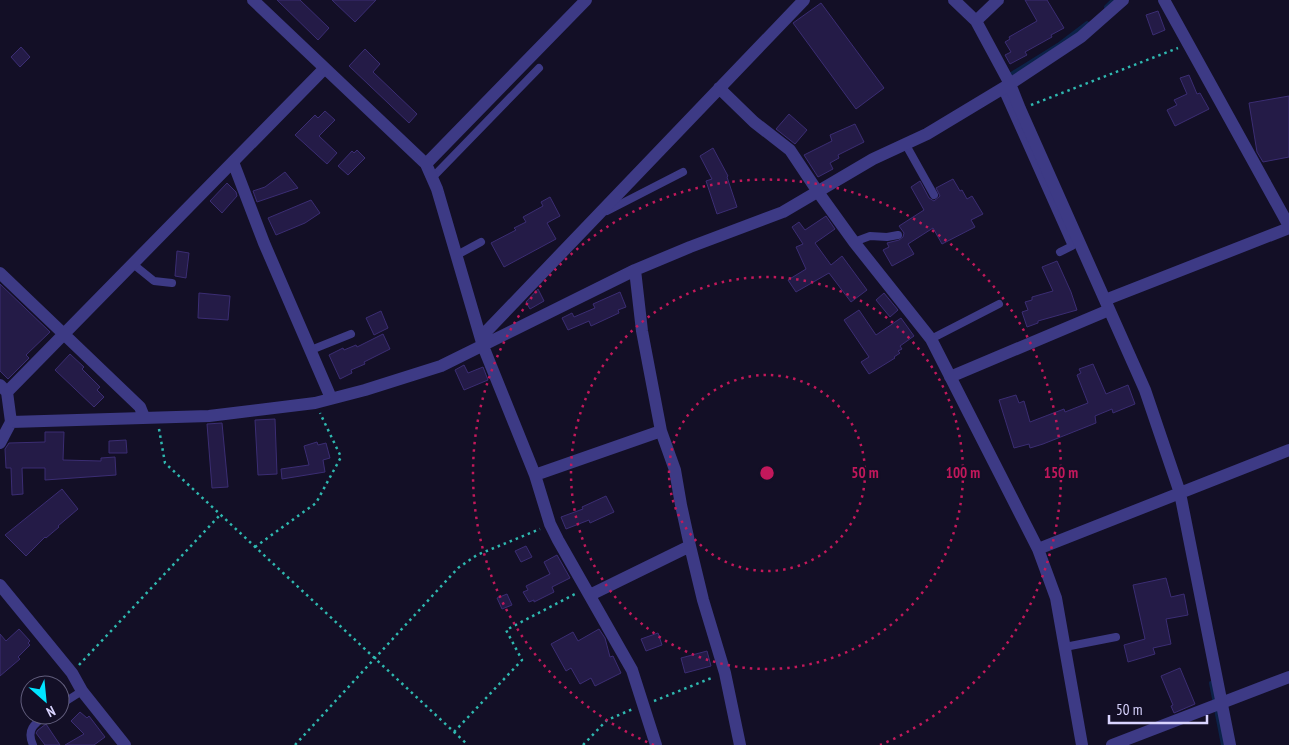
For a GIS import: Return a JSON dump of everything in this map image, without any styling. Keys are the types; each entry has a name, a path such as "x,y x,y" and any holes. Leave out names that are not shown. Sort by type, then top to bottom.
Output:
{"street":[{"path":"253,0 426,164 437,189 482,342 536,475 550,524 632,670 656,745"},
{"path":"426,164 586,0"},
{"path":"482,342 596,217 804,0"},
{"path":"954,0 976,22 1006,86 1020,109 1145,390 1180,493 1230,745"},
{"path":"976,22 998,0"},
{"path":"12,422 209,416 315,403 365,390 441,366 482,342 635,270 783,212 873,160 927,134 1006,86 1080,37 1123,0"},
{"path":"950,377 1107,305 1289,227 1164,0"},
{"path":"0,443 12,422 4,389 64,335 324,69"},
{"path":"719,88 754,122 790,150 854,242 931,339 1038,549 1056,598 1082,745"},
{"path":"233,162 264,243 332,398"},
{"path":"635,270 642,332 661,431 676,470 680,505 703,600 725,673 740,745"},
{"path":"0,272 150,418"},
{"path":"536,475 661,431"},
{"path":"1038,549 1289,450"},
{"path":"588,591 690,546"},
{"path":"0,585 72,673 82,691 125,745"},
{"path":"1112,745 1289,677"}],"lane":[{"path":"432,178 539,68"},
{"path":"1006,86 1072,246 1060,252"},
{"path":"906,145 934,195"},
{"path":"596,217 682,172"},
{"path":"854,242 870,236 887,237 898,235"},
{"path":"457,255 481,242"},
{"path":"132,264 154,281 172,282"},
{"path":"931,339 999,304"},
{"path":"311,350 351,334"},
{"path":"1064,647 1116,637"},
{"path":"70,699 82,691"},
{"path":"33,745 29,736 30,730 35,725"}],"path":[{"path":"1020,109 1188,44"},
{"path":"255,547 316,503 341,457 315,403"},
{"path":"150,418 165,463 468,745"},
{"path":"72,673 220,515"},
{"path":"295,745 458,568 477,555 550,524"},
{"path":"454,732 522,660 506,630 588,591"}],"building":[{"path":"277,0 300,0 329,28 318,40"},
{"path":"332,0 376,0 355,22"},
{"path":"1025,0 1047,0 1064,28 1025,52 1027,55 1010,64 1005,55 1011,52 1005,42 1010,39 1009,37 1037,21"},
{"path":"821,3 884,88 856,109 793,23"},
{"path":"1158,11 1165,30 1153,35 1146,15"},
{"path":"21,47 30,57 20,67 11,57"},
{"path":"365,49 380,64 373,72 417,114 409,123 349,66"},
{"path":"1189,75 1197,94 1200,93 1209,109 1175,126 1167,110 1177,105 1174,100 1187,94 1180,78"},
{"path":"1289,96 1289,157 1263,162 1257,152 1249,103"},
{"path":"325,111 335,120 319,136 337,153 327,164 295,135 315,115 318,118"},
{"path":"789,114 807,130 795,144 776,129"},
{"path":"855,124 864,142 838,155 839,158 830,163 833,169 818,177 804,155 832,141 830,135"},
{"path":"713,148 728,176 737,207 717,214 706,181 712,179 700,156"},
{"path":"357,150 365,158 348,175 338,166 352,151 354,153"},
{"path":"285,172 298,188 257,202 253,191 265,187"},
{"path":"953,179 967,199 972,196 983,214 971,220 975,227 942,244 933,228 908,244 914,254 892,266 883,250 889,247 887,243 903,237 904,233 899,226 924,210 911,187 920,181 929,198 934,201 940,196 936,188"},
{"path":"227,183 236,192 237,196 222,213 210,201"},
{"path":"550,197 560,216 547,223 556,239 504,267 491,243 516,230 514,228 526,222 523,217 543,206 541,202"},
{"path":"311,200 320,213 305,223 276,235 268,218"},
{"path":"826,216 835,229 815,243 831,265 842,256 867,290 851,302 829,273 796,292 788,280 806,269 796,247 803,244 792,227 799,222 805,230"},
{"path":"177,251 189,253 186,278 175,276"},
{"path":"1057,261 1077,310 1038,321 1038,323 1027,327 1022,312 1028,310 1025,302 1032,300 1032,297 1053,291 1042,267"},
{"path":"0,284 50,332 26,355 29,358 8,379 0,371"},
{"path":"538,289 544,301 530,309 526,302"},
{"path":"620,292 626,307 618,310 619,313 591,326 589,321 568,330 562,318 572,313 574,317 595,308 593,304"},
{"path":"199,293 230,296 228,320 198,318"},
{"path":"884,293 898,310 890,317 876,300"},
{"path":"859,310 876,335 901,318 914,336 900,346 902,349 898,351 900,353 895,358 869,374 861,362 869,357 844,320"},
{"path":"381,311 388,328 374,335 366,318"},
{"path":"383,334 390,349 364,362 365,364 351,370 352,373 340,379 329,355 343,348 344,350 356,345 357,347"},
{"path":"70,354 84,367 82,369 100,387 97,390 104,397 94,407 55,370"},
{"path":"1093,364 1106,394 1128,385 1135,404 1113,413 1112,409 1095,416 1096,423 1043,444 1030,448 1029,444 1014,448 999,400 1016,395 1019,403 1024,401 1030,422 1064,409 1065,412 1088,403 1077,375 1081,373 1079,369"},
{"path":"464,365 468,373 483,367 488,380 464,390 455,370"},
{"path":"275,419 277,474 258,475 255,420"},
{"path":"222,423 228,487 212,488 207,424"},
{"path":"45,432 64,432 63,460 101,461 101,458 115,457 116,475 45,480 45,468 22,468 23,494 12,495 11,468 6,468 5,449 9,443 45,442"},
{"path":"126,440 127,453 109,453 109,441"},
{"path":"317,442 318,445 326,443 330,458 323,460 325,472 282,479 281,469 309,465 304,446"},
{"path":"62,489 78,509 26,556 5,535"},
{"path":"606,496 614,512 590,523 589,520 566,529 561,517 583,509 582,507"},
{"path":"526,546 532,557 521,562 515,551"},
{"path":"557,555 570,578 552,587 554,592 534,602 534,600 529,602 523,592 528,590 526,586 550,574 544,562"},
{"path":"1166,578 1171,597 1184,594 1188,615 1166,619 1171,644 1153,648 1155,654 1128,662 1124,645 1145,639 1133,585"},
{"path":"507,594 512,605 502,609 497,598"},
{"path":"19,629 30,641 28,643 30,645 18,657 20,659 0,676 0,634 6,641"},
{"path":"599,629 605,638 610,657 613,656 621,673 595,686 591,678 580,684 571,668 566,671 551,644 573,632 578,641"},
{"path":"658,633 662,645 646,651 641,639"},
{"path":"707,651 711,666 685,673 681,658"},
{"path":"1180,668 1195,704 1174,713 1171,706 1173,705 1161,676"},
{"path":"80,712 87,718 89,716 105,737 94,745 65,745 84,734 71,721"},
{"path":"47,725 60,745 45,745 36,733"}],"waterway":[{"path":"1106,7 1113,0"},
{"path":"1008,76 1058,45 1087,23"},
{"path":"1211,683 1223,745"}]}
